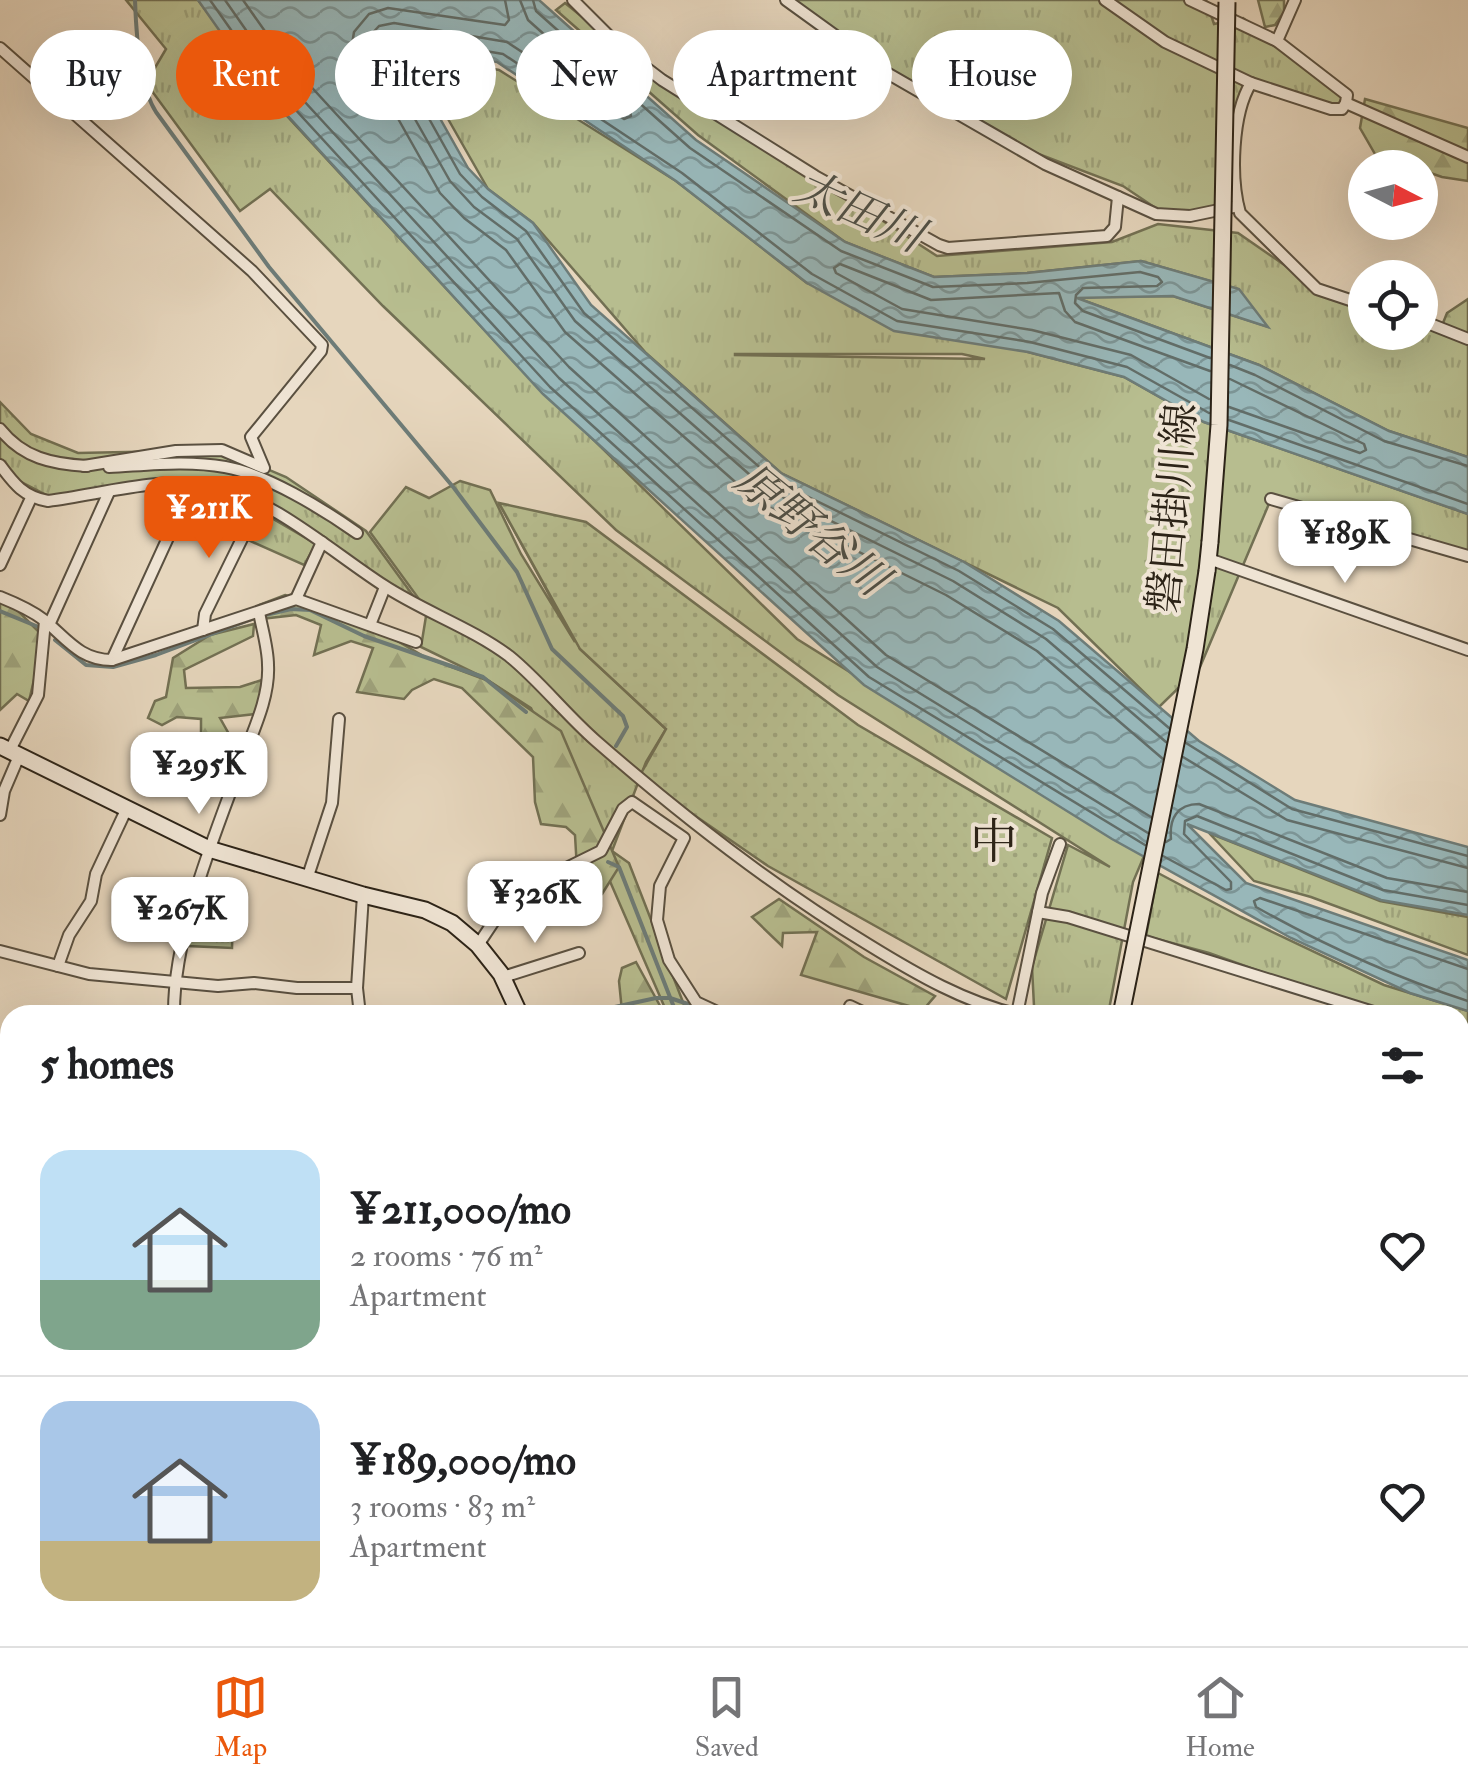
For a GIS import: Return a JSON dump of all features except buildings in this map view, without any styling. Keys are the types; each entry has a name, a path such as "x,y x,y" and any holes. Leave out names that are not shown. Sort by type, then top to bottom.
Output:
{"main road":[{"name":"磐田掛川線","path":"1123,1005 1208,565 1219,425 1226,1"},
{"path":"9,751 209,849 425,910 452,923 478,945 503,977 516,1005"}],"street":[{"path":"572,0 624,51 660,78 816,176 939,246 1107,236 1114,228 1118,197"},
{"path":"786,0 887,73 1045,164 1156,214 1190,216 1238,206"},
{"path":"1106,0 1166,42 1251,83 1331,109 1342,109 1346,104 1347,95 1277,41 1190,0"},
{"path":"1277,41 1295,0"},
{"path":"0,48 252,271 322,345 252,437 264,468 222,450 176,450 84,466"},
{"path":"1251,83 1240,106 1236,137 1238,206 1250,223 1274,242 1317,289 1348,299"},
{"path":"1346,104 1468,157"},
{"path":"1438,328 1468,340"},
{"path":"0,429 12,443 48,462 228,467 275,486 357,533"},
{"path":"0,465 15,486 31,498 48,501 160,483 192,483 234,492 260,504 385,587 509,656 616,758 804,905 945,989 992,1005"},
{"path":"112,660 192,483"},
{"path":"0,815 9,751 38,695 47,623 109,492"},
{"path":"0,564 31,498"},
{"path":"1271,498 1468,556"},
{"path":"203,630 205,614 260,504"},
{"path":"296,600 322,542"},
{"path":"1208,565 1468,650"},
{"path":"370,625 385,587"},
{"path":"0,596 47,623 83,656 112,660 296,600 416,642"},
{"path":"174,1005 174,981 209,849 264,694 268,664 259,615"},
{"path":"306,879 332,803 339,719"},
{"path":"478,945 506,903 526,888 602,851 622,809 632,802 684,838 660,886 656,920 670,960 696,1002 702,1005"},
{"path":"58,966 68,935 90,901 96,874 127,808"},
{"path":"1020,1005 1038,912 1060,844"},
{"path":"359,1005 362,895"},
{"path":"1038,912 1068,917 1350,1005"},
{"path":"0,951 89,974 218,986 254,982 297,988 357,988"},
{"path":"503,977 579,953"}],"green space":[{"path":"126,0 198,0 220,30 176,30 176,120 291,120 513,361 797,639 1144,856 1133,882 1110,1005 1034,1005 1032,967 1068,845 1110,867 838,695 616,530 383,306 270,189 240,211 156,97 156,66 166,49 156,37 156,30 150,30"},
{"path":"796,0 1105,0 1146,26 1114,0 1206,0 1214,24 1243,18 1347,95 1342,109 1251,83 1213,211 1166,215 1123,186 1028,150 970,120 1072,120 1072,30 912,30 912,86 892,72 892,30 829,30 796,8"},
{"path":"1258,0 1284,0 1284,12 1275,25 1265,27"},
{"path":"565,3 598,30 579,30 556,10"},
{"path":"496,69 516,81 516,120 579,120 676,181 807,283 1028,352 1124,377 1204,422 1468,514 1468,551 1271,499 1200,667 1159,707 1058,608 781,473 646,353 533,223 488,189 449,120 496,120","holes":["735,354 962,354 985,359 735,355"]},
{"path":"653,72 673,85 673,113 653,95"},
{"path":"1365,99 1468,128 1468,181 1438,176 1438,150 1373,150 1360,128"},
{"path":"681,120 727,120 937,256 1112,242 1158,224 1238,233 1322,291 1348,299 1348,350 1438,350 1438,329 1468,339 1468,457 1389,431 1259,365 1074,297 1173,296 1266,326 1238,289 1141,261 1027,273 934,277 845,242"},
{"path":"1468,299 1468,336 1441,328 1447,313"},
{"path":"0,402 31,434 78,453 222,450 286,477 366,531 422,608 277,515 222,488 159,483 56,500 0,467"},
{"path":"460,481 490,490 521,554 575,642 499,503 538,530 580,649 666,729 646,762 612,851 629,863 684,1005 664,1005 531,708 483,677 421,647 427,610 370,532 406,487 429,498"},
{"path":"499,503 586,522 858,725 1052,838 1006,999 768,866 639,777 666,729 580,649"},
{"path":"263,513 316,544 304,565 248,540"},
{"path":"285,595 370,625 425,657 489,681 561,731 619,867 602,894 593,900 577,870 575,835 566,827 541,824 535,802 533,757 462,688 434,679 412,690 404,699 357,692 373,648 351,641 314,655 321,625 296,615 260,619 259,605"},
{"path":"0,601 14,607 44,637 29,701 17,694 0,710"},
{"path":"254,624 253,636 184,670 186,688 240,687 262,680 264,693 255,714 220,718 234,743 214,746 201,739 201,719 177,717 162,725 148,718 155,701 166,697 173,658 210,635"},
{"path":"1209,833 1380,901 1468,917 1468,955 1311,897 1254,881"},
{"path":"1158,873 1384,985 1449,1005 1354,1005 1209,953 1146,936"},
{"path":"779,899 864,957 935,996 927,1005 906,1005 801,975 817,932 783,933 782,946 752,917"},
{"path":"202,905 228,905 233,914 232,948 188,946"},
{"path":"636,962 660,1005 621,1005 622,968"}],"water":[{"name":"原野谷川","path":"198,0 539,0 573,30 516,30 516,75 496,62 496,30 335,30 335,120 441,120 468,168 488,189 533,223 591,305 781,473 964,562 1059,621 1199,741 1295,800 1468,847 1468,915 1381,900 1187,824 1246,883 1468,960 1468,1005 1449,1005 1410,993 1291,938 1112,839 864,685 543,394 291,120 315,120 315,30 219,30"},
{"path":"653,102 696,140 845,242 934,277 1027,273 1141,261 1239,289 1268,327 1173,296 1077,298 1259,365 1389,431 1468,457 1468,514 1204,422 1124,377 1028,352 894,331 807,283 676,181 584,120 653,120"}],"waterway":[{"path":"135,0 142,73 156,112 269,267 454,488 517,572 552,649 623,716 627,727 616,746"},
{"path":"55,640 86,665 113,667 257,617 291,609 310,610 364,636 483,677 526,712"},
{"path":"0,611 41,628"},
{"path":"608,862 619,867 673,1005"},
{"path":"624,1005 656,998 691,1005"}],"district":[{"name":"中","path":"994,843"}],"water label":[{"name":"太田川","path":"859,212"}]}
